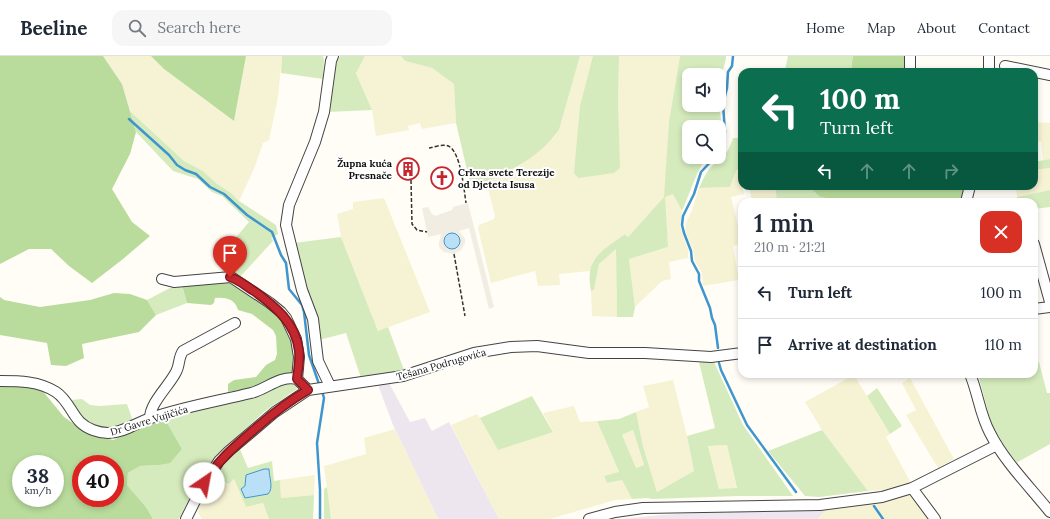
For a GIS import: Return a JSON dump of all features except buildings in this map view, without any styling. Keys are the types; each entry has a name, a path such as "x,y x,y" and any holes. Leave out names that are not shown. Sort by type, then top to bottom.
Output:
{"street":[{"path":"320,388 313,320 302,290 288,239 286,225 289,205 315,142 324,112 328,76 333,56"},
{"path":"910,56 910,68"},
{"path":"989,56 989,68"},
{"path":"1005,65 1018,68"},
{"path":"1038,72 1050,75"},
{"path":"1038,258 1050,302"},
{"path":"162,279 174,282 231,277 270,302 286,318 296,339 299,357 297,379 320,388"},
{"path":"1038,308 1050,307"},
{"path":"150,418 152,408 178,369 179,356 183,351 235,323"},
{"name":"Tešana Podrugovića","path":"320,388 403,376 474,353 511,346 537,346 589,353 645,353 711,356 738,353"},
{"path":"971,378 989,432 997,445 1050,512"},
{"name":"Dr Gavre Vujičića","path":"0,381 30,382 44,386 64,398 81,423 93,430 102,433 109,433 116,432 150,418 252,393 284,379 297,379"},
{"path":"186,519 198,493 219,461 229,451 286,404 320,388"},
{"path":"589,519 615,512 643,508 820,505 882,497 912,488 997,445"},
{"path":"912,488 935,519"}],"path":[{"path":"429,148 444,145 453,150 458,159 466,203"},
{"path":"411,180 412,224 420,232 427,232"},
{"path":"454,254 465,316"}],"shaded area":[{"path":"103,56 151,56 164,69 234,121 246,56 282,56 278,97 269,140 263,143 254,169 239,201 203,171 184,161 130,111 122,84"},
{"path":"365,56 401,56 405,61 432,68 454,84 456,123 422,129 420,123 408,126 409,130 376,136 372,110 356,72"},
{"path":"580,56 594,56 618,106 619,56 680,56 669,121 665,196 673,194 682,211 680,226 688,250 688,258 669,262 671,279 662,281 635,307 629,259 668,247 664,197 628,237 625,234 593,261 590,271 559,274 560,285 538,286 535,271 491,283 478,228 479,225 494,219 495,216 486,181 518,167 554,137 559,130"},
{"path":"1038,122 1050,123 1050,159 1043,161 1041,141 1038,142"},
{"path":"1050,168 1050,190 1017,197 1016,190 1038,190 1038,170"},
{"path":"738,169 738,190 743,190 744,194 731,197 738,226 738,244 733,246 738,280 703,286 702,273 695,261 693,250 685,231 686,223 699,188 730,187"},
{"path":"750,190 776,190 776,198 751,198"},
{"path":"384,198 430,312 378,331 341,237 337,214 353,209 353,202"},
{"path":"468,203 494,307 489,309 469,228 459,231 465,239 465,243 461,250 454,254 444,252 439,247 441,234 428,237 422,208 428,207 435,216 452,210 453,207"},
{"path":"616,248 617,317 592,316 591,291 594,290 599,264"},
{"path":"849,378 856,378 890,434 886,437 911,483 894,490 868,491 822,430 805,402"},
{"path":"910,378 954,459 938,468 906,415 916,410 902,383"},
{"path":"673,380 694,471 657,492 643,446 636,412 649,407 643,386"},
{"path":"389,383 410,422 425,418 432,431 449,422 499,519 438,519 393,425 378,385"},
{"path":"574,406 580,422 597,421 619,473 604,476 607,483 622,480 632,499 615,500 550,519 499,519 451,425 477,414 480,418 553,431 543,413"},
{"path":"395,429 438,519 331,519 324,466 366,454 364,438"},
{"path":"633,430 644,465 635,468 622,435"},
{"path":"727,445 737,489 719,489 708,446"},
{"path":"315,475 314,495 281,498 280,480"},
{"path":"216,478 229,484 234,479 246,507 263,503 269,519 202,519 197,511"},
{"path":"912,495 929,519 818,519 826,510 869,504"},
{"path":"826,510 818,519 623,519 693,513"}],"green space":[{"path":"0,56 103,56 122,84 136,132 130,154 112,189 132,222 150,236 92,283 69,266 51,249 29,249 0,264"},
{"path":"151,56 246,56 234,121 164,69"},
{"path":"282,56 323,56 323,79 281,73"},
{"path":"340,56 365,56 356,73 372,110 327,112 334,70"},
{"path":"401,56 580,56 559,130 551,140 531,158 520,165 471,187 456,123 454,84 432,68 405,61"},
{"path":"593,56 619,56 618,106 620,168 614,173 578,178 574,173 580,106"},
{"path":"680,56 726,56 724,68 682,68 682,112 720,112 721,120 682,120 682,164 702,164 682,211 673,194 665,197 668,247 629,259 635,307 633,317 617,317 616,249 599,264 594,290 591,291 591,266 598,255 609,245 625,234 628,237 664,197 669,121"},
{"path":"788,56 853,56 851,68 785,68"},
{"path":"853,56 905,56 905,68 851,68"},
{"path":"130,111 184,161 203,171 239,201 276,225 278,234 271,238 273,241 239,278 226,270 216,261 249,222 222,196 212,192 198,179 173,171 136,132"},
{"path":"733,138 738,138 738,169 730,187 699,188 710,168 715,164 726,164 726,153"},
{"path":"1050,159 1050,168 1038,170 1038,161"},
{"path":"776,190 812,190 820,197 826,198 776,198"},
{"path":"812,190 965,190 963,198 820,197"},
{"path":"1050,190 1050,207 1038,208 1038,198 1017,197"},
{"path":"341,237 378,331 388,327 404,370 361,378 346,333 319,340 294,243"},
{"path":"230,280 280,315 296,348 294,375 254,388 228,392 228,384 234,380 256,377 266,365 275,360 277,354 276,336 273,330 252,314 238,310 235,303 232,301 223,298 215,298 214,303 211,305 187,303 182,285"},
{"path":"182,285 187,303 156,315 147,300 170,288"},
{"path":"114,293 130,294 147,300 156,315 139,332 82,344 84,358 66,366 51,365 47,343 0,335 0,297 4,300 40,307 90,300"},
{"path":"699,362 714,362 743,425 793,496 632,499 622,480 607,483 604,476 619,472 597,421 619,419 636,412 643,446 657,492 694,471 687,436 715,428","holes":["633,430 644,465 636,468 622,435","727,445 737,488 719,489 708,446"]},
{"path":"1038,362 1047,393 1050,393 1050,444 1016,463 992,426 979,378 1038,378"},
{"path":"0,382 41,389 64,417 87,433 113,440 165,419 182,449 170,463 140,466 128,473 127,485 146,507 153,519 0,519"},
{"path":"282,383 295,385 297,389 265,411 214,458 195,487 179,519 153,519 146,507 127,485 128,473 140,466 159,465 182,449 165,419 255,397"},
{"path":"877,388 902,426 890,434 867,396"},
{"path":"532,396 553,432 498,450 480,418"},
{"path":"82,399 90,405 99,406 127,404 133,421 115,428 107,429 98,427 85,421 71,400"},
{"path":"822,430 868,491 819,497 805,496 768,451"},
{"path":"239,447 248,468 272,461 274,481 280,480 281,498 314,495 313,519 269,519 263,503 246,507 234,479 229,484 216,478 220,470","holes":["269,469 271,489 268,494 242,489"]},
{"path":"327,487 331,519 324,519 324,489"}],"water":[{"path":"452,233 459,238 460,241 455,248 452,249 445,244 444,241 449,234"},
{"path":"264,469 269,469 271,486 270,492 268,494 245,498 241,489 245,486 246,475"}],"waterway":[{"path":"724,120 723,104 727,88 728,72 732,66 733,56"},
{"path":"129,119 169,155 177,165 196,174 210,187 224,194 247,215 272,232 281,255 286,263 289,289 302,305 309,355 320,387"},
{"path":"708,164 701,172 694,194 683,216 682,225 691,251 692,261 699,274 699,281 715,325 718,348"},
{"path":"719,363 747,425 796,492"},
{"path":"320,519 317,443 324,398 322,391"},
{"path":"874,506 883,519"}],"place":[{"name":"Župna kuća Presnače","path":"408,169"},
{"name":"Crkva svete Terezije od Djeteta Isusa","path":"442,178"}],"route":[{"path":"204,483 219,461 229,451 275,412 308,390 297,379 299,350 296,339 286,318 270,302 230,277"}]}
